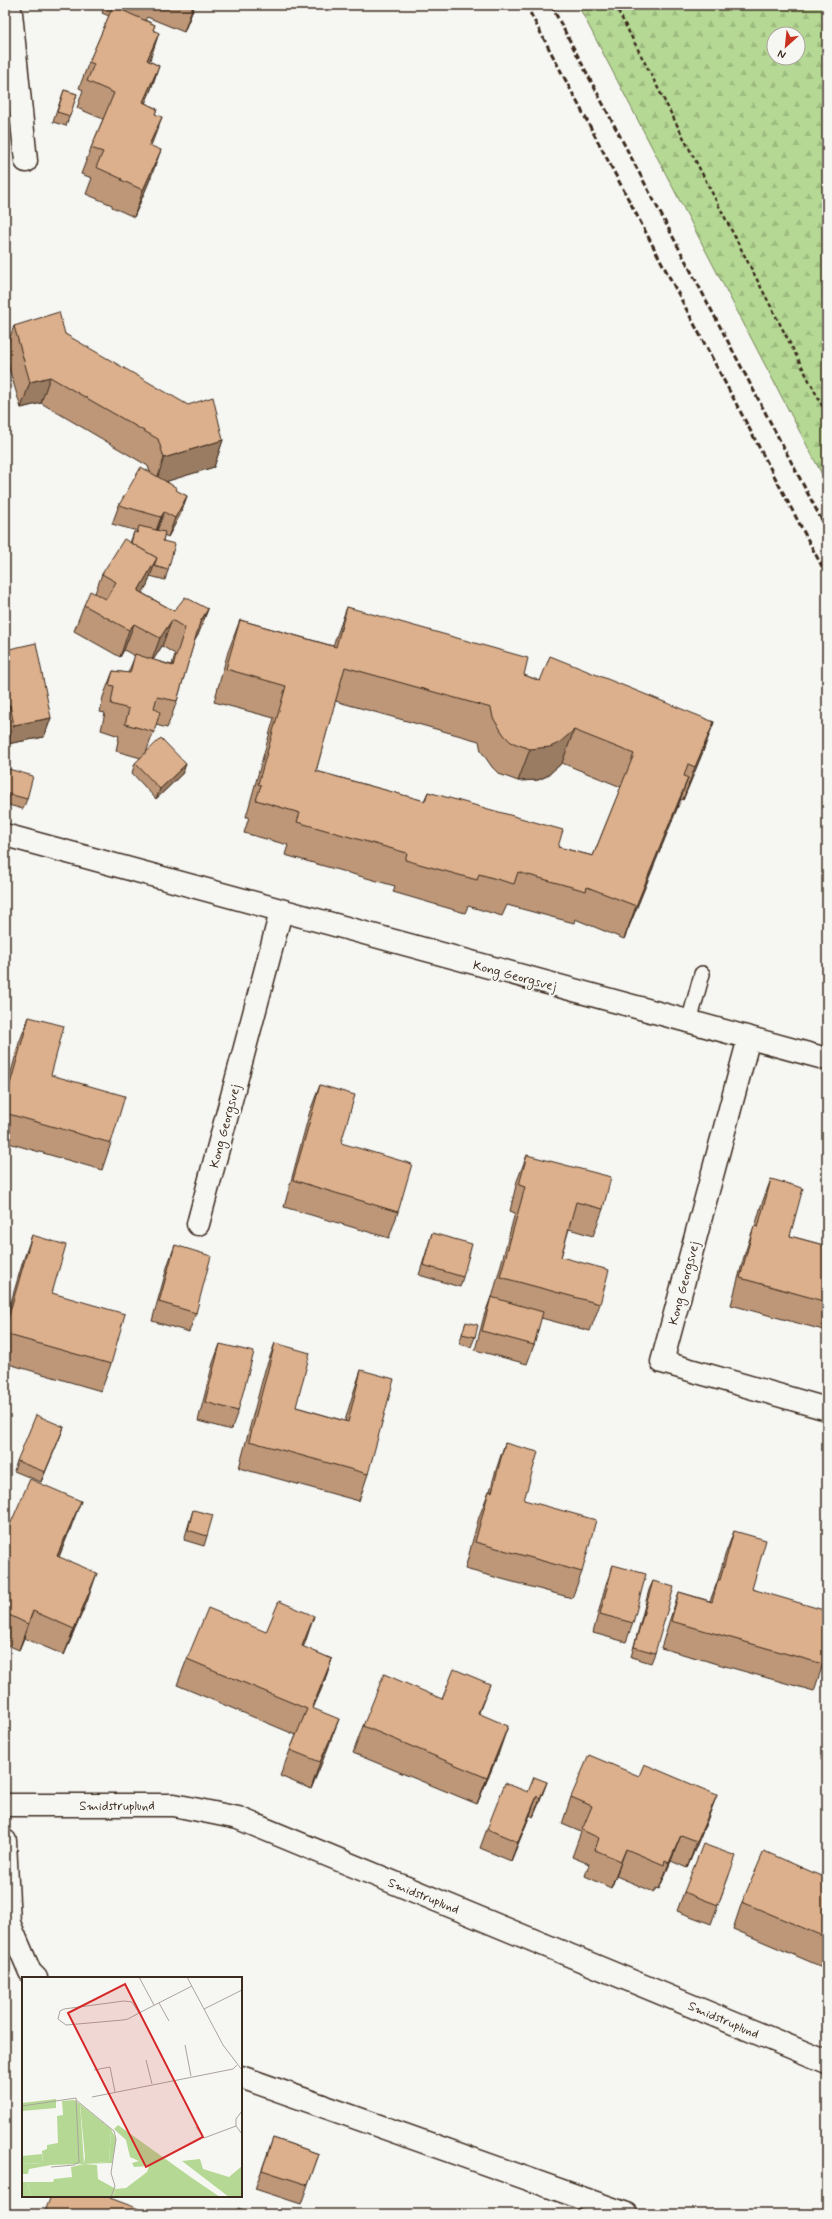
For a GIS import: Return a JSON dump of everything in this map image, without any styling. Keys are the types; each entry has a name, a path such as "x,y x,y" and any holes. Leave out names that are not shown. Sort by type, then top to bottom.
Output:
{"street":[{"path":"5,5 11,13 26,161"},
{"name":"Kong Georgsvej","path":"5,836 827,1059"},
{"name":"Kong Georgsvej","path":"198,1224 281,912"},
{"name":"Kong Georgsvej","path":"749,1038 662,1362 827,1409"},
{"name":"Smidstruplund","path":"5,1805 174,1805 238,1818 827,2062"},
{"path":"5,1841 9,1923 30,1972 35,1977"},
{"path":"242,2077 628,2214"}],"lane":[{"path":"689,1022 702,974"}],"path":[{"path":"615,5 827,415"}],"green space":[{"path":"578,5 818,5 827,8 827,484"}],"building":[{"path":"135,5 151,5 149,10"},
{"path":"113,6 155,25 153,30 159,33 147,60 159,66 143,102 157,109 155,114 162,117 149,145 161,150 143,190 96,167 103,152 91,148 114,93 87,81 94,64 89,62"},
{"path":"64,90 77,94 70,116 57,112"},
{"path":"59,312 65,334 188,405 213,397 223,440 164,458 158,439 50,377 30,382 14,326"},
{"path":"141,467 177,488 176,490 187,496 175,518 164,512 161,517 119,505"},
{"path":"139,526 165,532 163,541 175,544 168,570 154,566 157,558 131,543 134,532 137,533"},
{"path":"124,539 157,558 138,591 174,611 185,597 208,609 200,622 177,701 157,697 154,708 160,712 154,732 125,724 129,709 111,704 114,686 109,685 113,671 130,673 135,654 173,666 185,628 172,620 160,638 134,624 129,630 84,605 90,591 106,599 116,582 102,574"},
{"path":"347,607 528,658 524,675 540,681 550,656 714,722 695,767 688,764 684,776 688,778 636,906 587,887 586,891 518,872 514,884 479,874 477,880 405,860 407,853 297,822 300,813 256,800 261,785 258,784 286,686 226,669 240,620 336,647","holes":["345,667 491,708 493,718 504,735 511,742 530,749 550,747 559,743 574,730 634,754 593,856 558,847 563,830 428,792 425,801 316,771"]},
{"path":"36,643 51,718 14,725 10,705 5,706 5,650"},
{"path":"161,738 186,764 160,789 135,763"},
{"path":"5,768 33,776 27,799 5,793"},
{"path":"29,1017 64,1026 51,1075 125,1096 111,1143 5,1113 5,1102"},
{"path":"320,1085 355,1095 341,1143 412,1164 398,1212 293,1180"},
{"path":"5,1143 9,1144 5,1160"},
{"path":"527,1155 611,1177 603,1209 576,1202 561,1257 609,1270 600,1304 500,1277 525,1187 519,1185"},
{"path":"771,1179 803,1188 790,1236 827,1246 827,1302 740,1278 754,1226 758,1227"},
{"path":"432,1233 472,1244 463,1277 423,1265"},
{"path":"32,1235 66,1245 52,1293 125,1314 111,1364 5,1334 5,1329"},
{"path":"175,1245 211,1256 196,1313 159,1302"},
{"path":"491,1297 543,1312 534,1345 482,1331"},
{"path":"466,1322 478,1325 475,1337 462,1334"},
{"path":"275,1343 310,1353 296,1407 348,1422 361,1370 394,1379 368,1474 249,1441"},
{"path":"220,1344 254,1352 238,1411 205,1402"},
{"path":"36,1415 64,1427 45,1472 17,1461"},
{"path":"505,1443 538,1452 524,1500 596,1520 582,1572 475,1542 489,1491 492,1492"},
{"path":"30,1479 81,1501 57,1556 97,1573 74,1629 33,1611 28,1624 5,1613 5,1534"},
{"path":"193,1510 213,1515 207,1536 188,1530"},
{"path":"734,1531 766,1540 752,1589 827,1611 827,1651 823,1664 671,1621 679,1592 712,1602"},
{"path":"613,1565 646,1574 633,1623 600,1614"},
{"path":"653,1581 674,1587 655,1653 634,1647"},
{"path":"279,1601 314,1616 302,1646 332,1659 312,1708 339,1719 320,1762 290,1750 307,1709 187,1659 208,1608 266,1632"},
{"path":"454,1669 490,1684 478,1713 508,1726 487,1778 363,1726 384,1674 442,1699"},
{"path":"589,1755 639,1776 644,1764 717,1795 697,1841 681,1835 669,1863 665,1861 664,1865 626,1849 621,1861 595,1850 599,1838 582,1830 592,1806 571,1797"},
{"path":"534,1777 547,1782 540,1798 537,1796 518,1842 487,1829 505,1783 528,1792"},
{"path":"703,1844 736,1856 718,1905 684,1892"},
{"path":"764,1851 821,1876 827,1862 827,1938 742,1902"},
{"path":"273,2138 319,2154 308,2185 262,2170"},
{"path":"51,2197 110,2197 139,2209 137,2214 44,2214"},
{"path":"238,2208 255,2214 236,2214"},
{"path":"450,2210 461,2214 449,2214"}],"railway":[{"path":"526,5 827,576"},
{"path":"551,5 827,530"}]}
